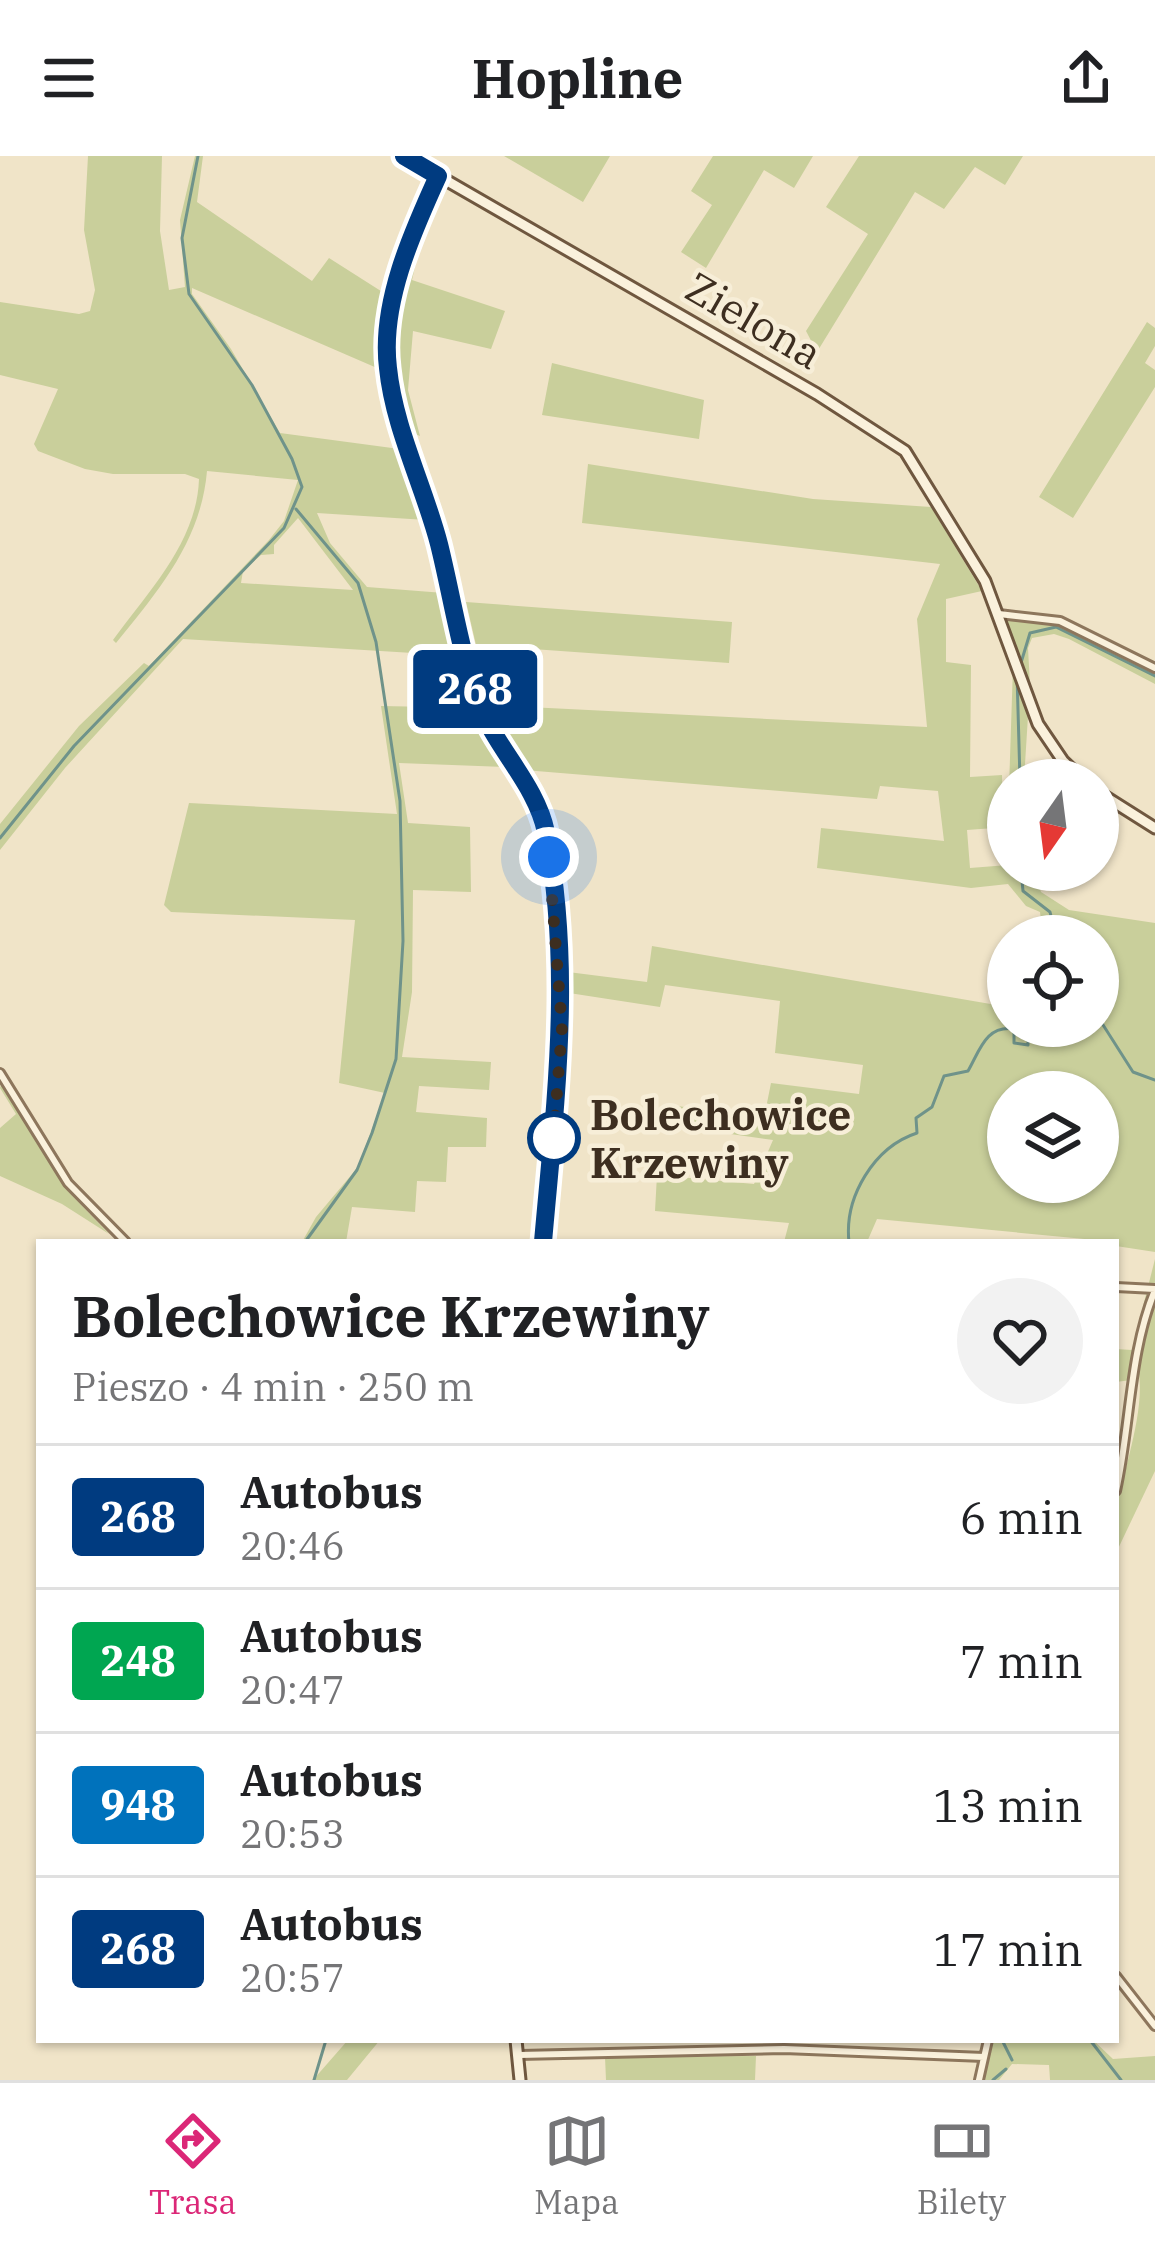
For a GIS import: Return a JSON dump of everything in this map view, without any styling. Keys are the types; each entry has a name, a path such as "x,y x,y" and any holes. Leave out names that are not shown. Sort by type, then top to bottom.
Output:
{"street":[{"name":"Zielona","path":"404,156 886,435 920,472 980,572 1038,724 1062,759"},
{"path":"438,176 398,278 388,368 478,701 532,793 546,831 562,1028 543,1239"},
{"path":"999,614 1024,614 1073,626 1155,668"},
{"path":"1119,805 1155,828"},
{"path":"0,1073 68,1183 123,1239"},
{"path":"1119,1286 1155,1290 1136,1346 1131,1419 1119,1477"},
{"path":"1119,1980 1155,2026"},
{"path":"515,2043 520,2080"},
{"path":"979,2080 987,2043"},
{"path":"519,2055 784,2049 984,2057"}],"green space":[{"path":"88,156 162,156 160,231 169,290 185,287 180,220 195,156 203,156 197,202 312,281 329,258 384,293 396,266 384,337 394,407 389,408 377,368 192,288 192,294 280,433 407,450 426,520 317,513 330,543 367,587 444,593 462,656 183,639 65,768 0,850 0,824 79,726 144,663 149,666 269,540 284,521 298,480 207,471 187,542 148,604 116,643 113,640 180,545 190,524 199,479 185,474 113,474 38,451 34,444 58,389 0,375 0,302 79,314 90,311 95,290 84,230","holes":["298,518 353,590 241,583 243,571 261,555 274,554 274,545"]},
{"path":"504,156 610,156 583,202"},
{"path":"713,156 813,156 794,188 764,170 706,268 681,252 712,205 691,191"},
{"path":"859,156 1023,156 1005,185 975,167 944,209 915,192 817,352 806,331 868,234 826,207"},
{"path":"416,240 421,241 412,280 505,311 491,349 413,331 408,390 420,436 415,434 399,381 394,337 400,293"},
{"path":"1147,322 1155,328 1155,346 1145,363 1155,370 1155,387 1073,518 1039,497"},
{"path":"552,363 704,400 699,439 542,415"},
{"path":"588,464 813,499 931,507 982,591 946,599 946,662 971,665 970,777 987,776 987,829 967,830 970,868 987,867 987,886 817,868 821,828 944,841 938,791 880,786 877,799 524,770 489,705 927,727 917,619 940,564 582,523"},
{"path":"466,602 732,622 729,663 476,645"},
{"path":"1014,615 1062,624 1155,670 1155,684 1054,634 1032,638 1030,685 1005,622"},
{"path":"1013,666 1028,716 1025,759 1010,759"},
{"path":"435,685 470,686 477,722 505,767 399,763 408,823 470,827 471,892 413,890 412,992 402,1057 491,1062 489,1090 419,1086 416,1112 487,1118 486,1147 448,1147 446,1182 417,1181 415,1212 352,1207 347,1239 304,1239 358,1167 385,1093 339,1083 355,920 171,912 164,905 189,803 397,814 381,706 432,707"},
{"path":"1014,891 1041,891 1069,910 1102,915 1040,915"},
{"path":"1119,918 1155,923 1155,1252 1119,1246 1119,1239 877,1219 868,1239 785,1239 789,1223 655,1211 657,1175 754,1184 773,1140 667,1125 670,1105 764,1118 771,1083 859,1094 863,1065 775,1053 780,1001 665,985 660,1007 569,993 568,972 647,982 652,946 987,1003 987,1047 1119,1047"},
{"path":"2,1081 68,1191 109,1234 62,1204 0,1176 0,1128 16,1114 0,1088"},
{"path":"1155,1259 1155,1471 1119,1547 1119,1500 1140,1388 1132,1353 1131,1380 1119,1382 1119,1349 1132,1350"},
{"path":"345,2043 378,2043 347,2080 313,2080"},
{"path":"992,2043 1096,2043 1113,2059 1155,2056 1155,2080 1050,2080 1049,2065 1012,2064 999,2080 984,2080"},
{"path":"756,2056 755,2080 606,2080 605,2057"}],"waterway":[{"path":"0,838 74,746 284,528 302,487 252,385 189,294 182,238 198,156"},
{"path":"296,509 358,583 376,642 400,801 403,941 396,1059 357,1170 307,1239"},
{"path":"1020,666 1030,633 1056,627 1155,676"},
{"path":"1017,675 1019,759"},
{"path":"1023,891 1051,915"},
{"path":"849,1239 851,1208 865,1176 888,1150 917,1133 916,1118 932,1107 944,1076 968,1071 987,1039"},
{"path":"1117,1047 1133,1072 1155,1080"},
{"path":"314,2080 325,2043"},
{"path":"1004,2043 1012,2060"},
{"path":"1092,2043 1121,2080"},
{"path":"993,2080 1006,2069"}],"bus line":[{"name":"268","path":"404,156 438,176 399,274 391,309 387,346 392,391 430,509 478,701 540,811 552,877 562,1046 543,1239"}],"place":[{"name":"Bolechowice Krzewiny","path":"554,1138"}],"route":[{"path":"549,857 562,1028 553,1143 554,1138"}]}
